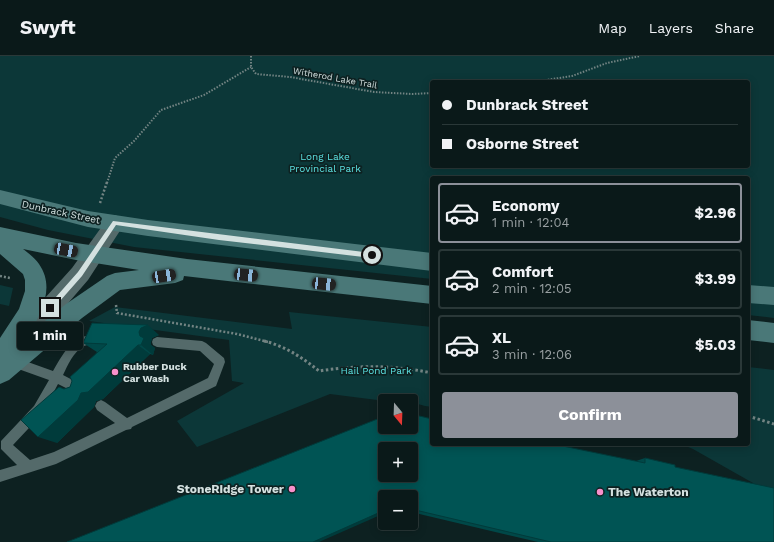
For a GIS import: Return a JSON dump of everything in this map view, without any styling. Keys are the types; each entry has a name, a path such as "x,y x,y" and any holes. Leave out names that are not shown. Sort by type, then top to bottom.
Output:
{"main road":[{"name":"Dunbrack Street","path":"0,197 88,219 219,237 430,262"},
{"path":"0,235 94,256 200,270 430,295"},
{"path":"0,244 9,248 31,269 36,282 35,298 31,309 3,364"},
{"path":"3,364 115,282 200,270"},
{"path":"750,294 774,296"},
{"path":"750,330 774,333"}],"street":[{"path":"3,364 80,274 94,256 115,223"}],"lane":[{"path":"28,467 5,445 38,410 69,353 76,345 85,340 97,338"},
{"path":"0,476 56,458 212,382 220,362 202,346 157,342"},
{"path":"3,364 56,377 80,390"},
{"path":"101,406 127,424"}],"path":[{"path":"88,219 99,205 114,158 134,141 161,110 204,95 251,68 251,56"},
{"path":"546,80 572,76 607,64 640,56"},
{"name":"Witherod Lake Trail","path":"251,68 256,74 305,79 374,92 412,94 430,93"},
{"path":"0,276 36,282"},
{"path":"115,282 117,314 237,334 276,344 306,360 319,371 348,366 416,369 430,372"},
{"path":"750,417 774,424"}],"green space":[{"name":"Long Lake Provincial Park","path":"0,56 774,56 774,318 750,315 750,176 430,176 430,279 134,247 48,230 0,217"},
{"path":"0,285 13,288 9,306 0,304"},
{"name":"Hail Pond Park","path":"115,307 292,329 289,312 430,327 430,406 418,404 418,394 378,394 378,400 330,394 197,447 177,421 244,383 232,381 229,340 89,321"},
{"path":"750,367 774,370 774,495 686,446 750,446"}],"building":[{"path":"92,323 148,325 141,328 139,332 140,336 144,338 141,345 138,345 88,392 81,393 78,400 38,437 21,420 59,387 64,389 70,387 72,381 70,377 107,344 83,343"},
{"path":"418,416 430,419 430,446 563,446 645,463 645,458 675,465 675,467 774,488 774,542 551,542 418,511 418,490 378,490 378,513 313,542 67,542 378,419 378,434 418,434"}],"place":[{"name":"Rubber Duck Car Wash","path":"115,372"},
{"name":"StoneRidge Tower","path":"292,489"},
{"name":"The Waterton","path":"600,492"}],"route":[{"path":"50,308 94,256 115,223 372,255"}]}
